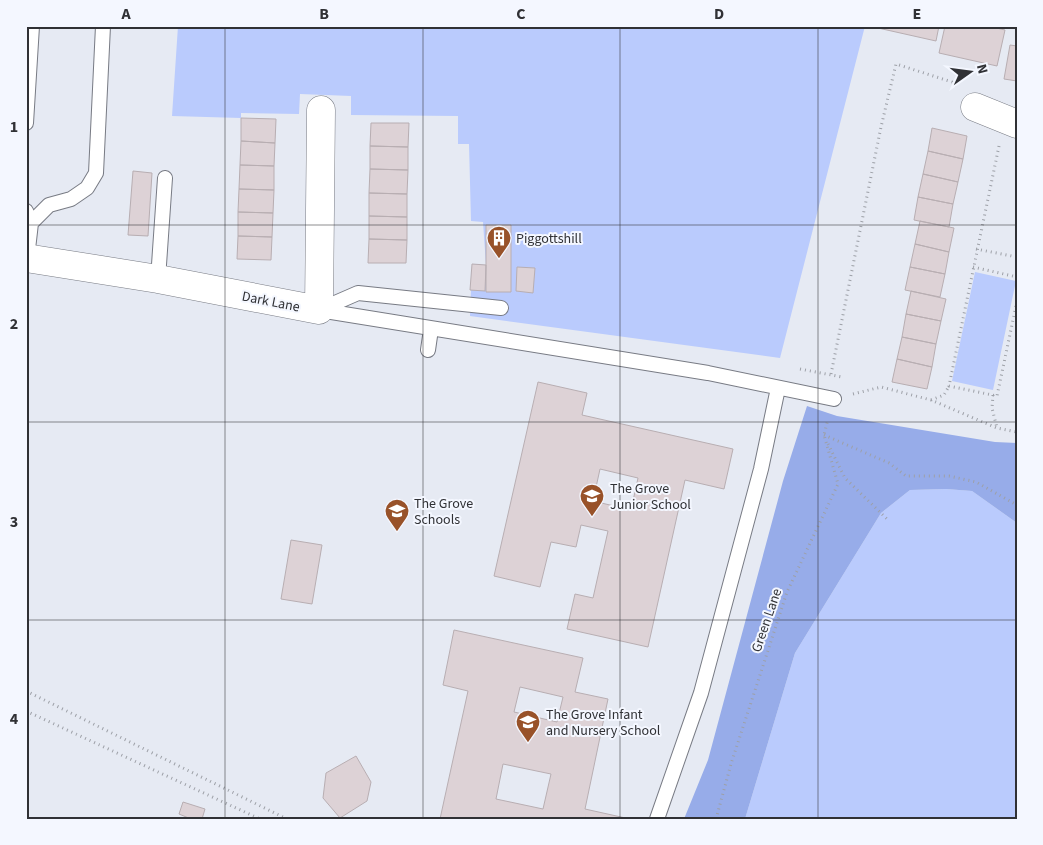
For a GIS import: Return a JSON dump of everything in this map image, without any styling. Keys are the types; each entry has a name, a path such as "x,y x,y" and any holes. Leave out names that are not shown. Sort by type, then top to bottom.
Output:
{"street":[{"path":"975,107 1011,121"},
{"name":"Dark Lane","path":"26,258 158,279 319,310 321,110"}],"lane":[{"path":"26,123 32,26"},
{"path":"26,258 29,217 49,205 71,199 87,188 96,173 103,26"},
{"path":"158,279 165,178"},
{"path":"319,310 358,292 501,308"},
{"path":"319,310 708,373 834,399"},
{"path":"428,350 431,329"},
{"path":"657,819 700,694 761,469 778,388"}],"path":[{"path":"832,373 881,127 896,64 952,82 975,107"},
{"path":"931,400 944,395 949,386 976,249 1011,121"},
{"path":"976,249 1017,257"},
{"path":"973,268 1017,277"},
{"path":"949,386 997,396 1017,301"},
{"path":"834,399 881,387 931,400 997,428 1017,432"},
{"path":"993,395 992,408 997,428"},
{"path":"824,435 889,463 906,476 950,476 976,482 1017,505"},
{"path":"824,435 845,478 888,520"},
{"name":"Green Lane","path":"716,819 731,764 786,592 838,484 824,435"},
{"path":"26,691 287,819"},
{"path":"26,711 260,819"}],"shaded area":[{"path":"178,26 865,26 780,358 470,316 472,264 486,265 483,222 471,221 469,144 458,144 458,116 351,115 351,96 300,94 299,114 241,113 241,118 172,116"},
{"path":"975,272 1016,281 993,390 952,381"},
{"path":"807,406 837,416 995,442 1017,443 1017,523 972,491 946,489 910,490 881,513 795,653 745,819 684,819 708,760 783,481"},
{"path":"946,489 972,491 1017,523 1017,819 745,819 795,653 881,513 910,490"}],"building":[{"path":"878,26 939,26 936,41 878,28"},
{"path":"945,26 988,26 1005,30 997,66 939,53"},
{"path":"1010,45 1017,46 1017,81 1004,79"},
{"path":"241,118 276,119 275,143 241,141"},
{"path":"371,123 409,123 408,147 370,146"},
{"path":"932,128 967,136 963,159 928,151"},
{"path":"241,141 275,143 274,166 240,165"},
{"path":"370,146 408,147 408,170 370,169"},
{"path":"928,151 963,159 958,182 923,174"},
{"path":"240,165 274,166 274,190 239,189"},
{"path":"370,169 408,170 407,194 369,193"},
{"path":"133,171 152,173 148,236 128,235"},
{"path":"923,174 958,182 953,204 918,197"},
{"path":"239,189 274,190 273,213 238,212"},
{"path":"369,193 407,194 407,217 369,216"},
{"path":"918,197 953,204 949,227 914,220"},
{"path":"238,212 273,213 272,237 238,236"},
{"path":"369,216 407,217 407,240 369,239"},
{"path":"920,221 954,228 949,252 915,244"},
{"name":"Piggottshill","path":"486,225 511,225 511,292 486,292"},
{"path":"238,236 272,237 271,260 237,259"},
{"path":"369,239 407,240 406,263 368,263"},
{"path":"915,244 949,252 945,274 910,267"},
{"path":"472,264 486,265 485,291 470,290"},
{"path":"517,267 535,268 533,293 516,291"},
{"path":"910,267 945,274 940,297 905,290"},
{"path":"911,291 946,299 941,321 906,314"},
{"path":"906,314 941,321 936,344 902,337"},
{"path":"902,337 936,344 932,367 897,359"},
{"path":"897,359 932,367 927,389 892,382"},
{"name":"The Grove Junior School","path":"538,382 587,393 582,415 733,449 724,489 685,480 648,647 567,629 575,594 593,598 608,531 581,525 576,547 551,542 540,587 494,576","holes":["600,469 638,478 631,510 593,501"]},
{"path":"291,540 322,545 312,604 281,599"},
{"name":"The Grove Infant and Nursery School","path":"454,630 583,658 575,692 608,699 585,809 630,819 440,819 468,691 443,685","holes":["520,687 563,697 557,722 514,712","503,764 551,774 543,809 496,799"]},
{"path":"356,756 371,782 367,801 340,818 323,798 326,773"},
{"path":"183,802 205,809 202,819 191,819 179,814"}],"place":[{"name":"Piggottshill","path":"499,259"},
{"name":"The Grove Junior School","path":"592,517"},
{"name":"The Grove Schools","path":"397,532"},
{"name":"The Grove Infant and Nursery School","path":"528,743"}]}
